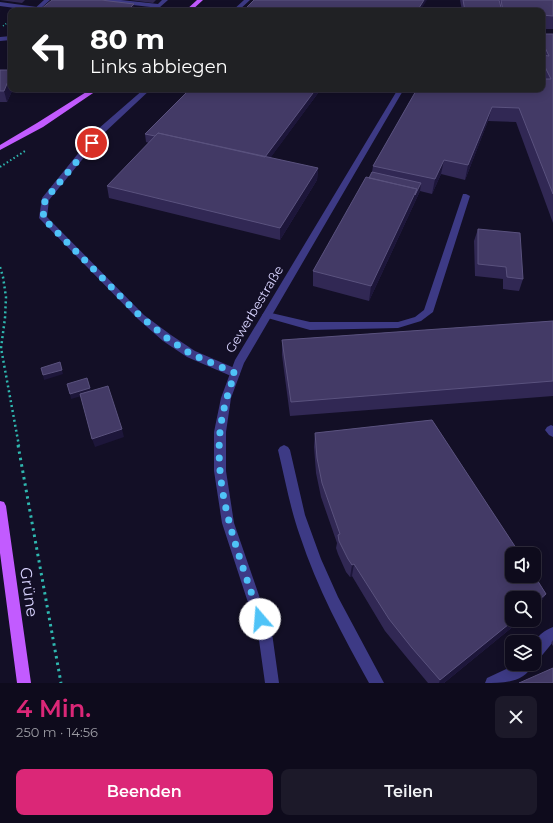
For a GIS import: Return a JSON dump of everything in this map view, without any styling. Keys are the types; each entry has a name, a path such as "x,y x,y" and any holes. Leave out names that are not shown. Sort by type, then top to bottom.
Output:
{"main road":[{"path":"191,8 200,0"},
{"path":"0,148 91,92"},
{"path":"0,153 10,143"},
{"name":"Grüne","path":"0,506 24,683"}],"street":[{"path":"38,8 47,0"},
{"path":"107,0 159,6 165,0"},
{"path":"238,8 247,0"},
{"path":"0,4 24,8"},
{"path":"145,92 101,131 45,200 43,218 141,317 167,338 191,354 235,373"},
{"name":"Gewerbestraße","path":"272,683 265,633 228,523 220,471 220,432 226,398 239,362 398,92"},
{"path":"267,315 310,326 398,325 418,319 428,312 466,196"},
{"path":"284,450 299,515 320,572 347,628 378,683"},
{"path":"541,645 547,638 553,634"},
{"path":"492,683 518,671"}],"path":[{"path":"0,267 3,274 7,307 1,348 60,683"}],"building":[{"path":"52,0 101,0 134,4 130,8 42,8"},
{"path":"254,0 424,0 419,8 246,8"},
{"path":"463,0 499,0 501,8 464,8"},
{"path":"501,0 553,0 553,16 545,15 545,8 502,8"},
{"path":"545,34 553,34 553,194 519,108 492,107 468,165 444,160 435,179 373,166 415,92 545,92 545,79 551,79 545,67 545,55 549,56 545,47"},
{"path":"0,70 8,70 8,81 4,91 0,91"},
{"path":"187,92 314,92 265,157 158,133 155,136 145,134"},
{"path":"158,133 318,168 280,228 107,186"},
{"path":"372,172 421,183 415,195 417,189 369,178"},
{"path":"366,177 417,189 371,286 313,271"},
{"path":"478,229 520,233 523,279 507,277 506,267 478,264"},
{"path":"553,321 553,381 291,402 282,340"},
{"path":"60,362 62,370 43,375 41,368"},
{"path":"87,378 90,388 70,394 67,384"},
{"path":"108,386 122,429 92,439 80,394"},
{"path":"432,420 515,547 505,547 505,583 539,583 546,594 541,598 541,591 505,591 505,627 440,680 389,619 354,564 352,565 348,559 339,541 338,535 340,534 322,483 317,458 315,433"},
{"path":"553,668 553,683 519,683"}],"route":[{"path":"92,143 45,200 43,218 141,317 167,338 191,354 235,373 226,398 220,432 220,471 228,523 260,619"}]}
